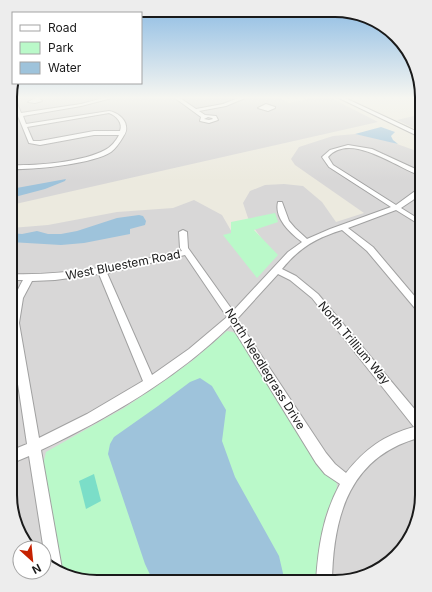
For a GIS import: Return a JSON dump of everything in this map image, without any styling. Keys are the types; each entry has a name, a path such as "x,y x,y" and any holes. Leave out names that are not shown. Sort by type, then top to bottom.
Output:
{"street":[{"path":"24,126 30,141 33,143 99,132 122,132"},
{"path":"17,167 38,167 101,154 113,146 122,132 124,126"},
{"path":"400,126 415,133"},
{"path":"415,171 371,150 361,148 345,147 332,151 325,157 328,163 415,219"},
{"path":"17,455 87,422 181,361 231,319 288,255 307,242 397,207 415,194"},
{"path":"280,203 287,225 307,242"},
{"path":"343,227 361,240 370,249 415,303"},
{"path":"183,232 184,248 187,252"},
{"name":"West Bluestem Road","path":"17,277 57,278 102,271 187,252"},
{"name":"North Needlegrass Drive","path":"187,252 228,310 231,319 321,458 330,469 348,482"},
{"name":"North Trillium Way","path":"276,270 292,278 315,296 415,419"},
{"path":"102,271 150,382"},
{"path":"17,304 18,298 29,278"},
{"path":"17,342 53,562"},
{"path":"324,575 327,540 340,494 357,468 369,456 397,438 415,433"}],"shaded area":[{"path":"17,126 362,126 17,204"},
{"path":"355,134 386,140 415,150 415,501 411,521 402,540 380,562 371,567 356,572 335,575 97,575 76,572 52,562 52,540 30,540 21,521 17,501 17,228 48,225 117,212 173,208 194,200 222,215 237,241 267,246 249,221 243,203 250,191 265,185 284,184 303,186 322,202 336,222 364,213 295,165 291,159 299,147 333,136"},
{"path":"94,474 101,501 86,509 79,481"}],"green space":[{"path":"275,213 278,222 254,230 278,255 257,278 223,235 231,233 231,222"},
{"path":"227,331 233,332 237,335 297,429 336,480 337,490 323,525 319,575 97,575 76,572 61,566 43,465 46,452 124,408 192,361"}],"water":[{"path":"381,127 395,132 391,136 398,144 355,134"},
{"path":"66,179 65,181 45,189 17,196 17,188"},
{"path":"139,215 143,216 146,221 145,225 130,229 130,234 84,243 61,245 17,242 17,234 37,231 48,234 61,234 77,231 117,218"},
{"path":"200,378 212,386 226,410 222,441 235,477 279,556 283,575 150,575 145,564 108,454 110,444 114,437 190,382"}]}
